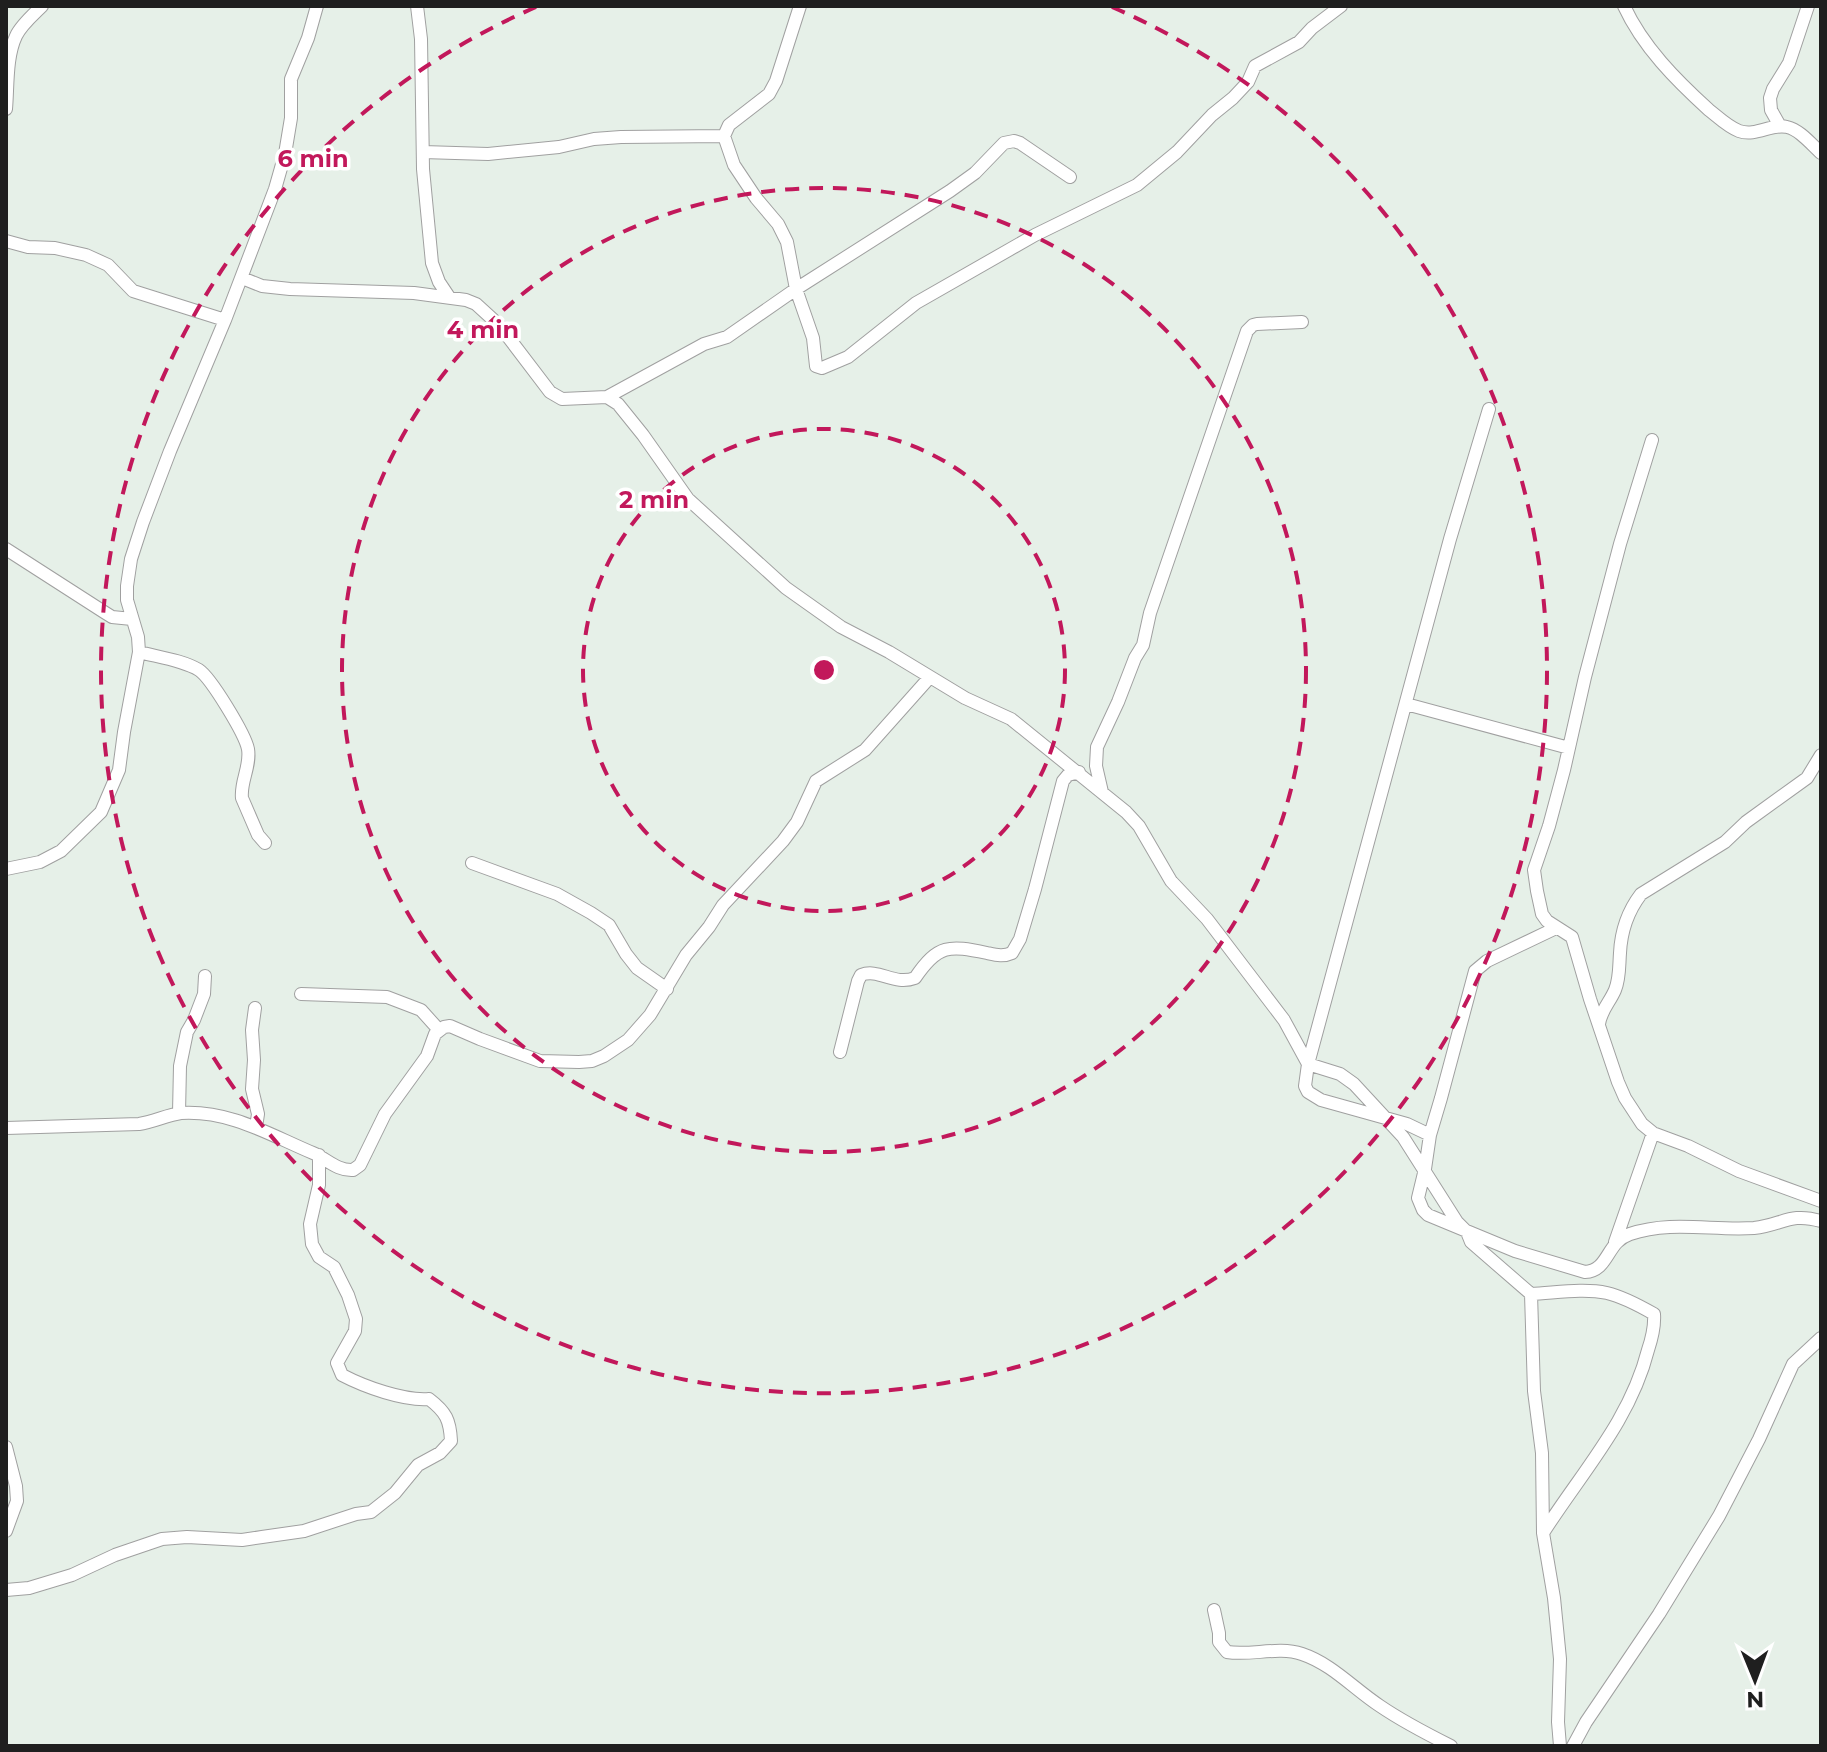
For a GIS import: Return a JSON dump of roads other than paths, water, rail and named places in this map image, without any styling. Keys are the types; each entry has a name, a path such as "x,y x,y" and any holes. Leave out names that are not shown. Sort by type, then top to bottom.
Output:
{"street":[{"path":"6,109 14,39 42,6"},
{"path":"6,869 40,862 61,851 101,812 119,770 139,652 127,600 131,559 170,451 242,278 275,189 291,118 291,79 317,6"},
{"path":"417,6 421,39 423,152 432,263 449,297"},
{"path":"800,6 769,94 729,125 724,136 734,165 778,224 787,242 796,289 813,338 816,366 822,368 848,357 916,303 1035,235 1137,185 1177,152 1233,98 1248,82 1255,66 1299,42 1341,6"},
{"path":"1624,6 1633,25 1668,70 1727,125 1741,132 1756,133 1780,126 1788,127 1821,153"},
{"path":"1780,126 1771,110 1770,98 1789,63 1808,6"},
{"path":"423,152 488,154 559,147 594,139 724,136"},
{"path":"242,278 262,286 290,289 414,293 466,300 487,313 556,396 570,400 607,397 704,344 727,337 950,191 975,173 1004,143 1020,143 1070,177"},
{"path":"6,241 86,255 108,265 133,291 225,320"},
{"path":"1102,792 1096,766 1097,747 1143,645 1150,613 1247,331 1257,324 1302,322"},
{"path":"607,397 618,404 688,499 786,588 841,627 965,698 1011,719 1126,812 1139,826 1171,881 1207,919 1284,1020 1308,1064 1340,1074 1354,1084 1403,1137 1471,1242 1531,1294 1608,1293 1654,1314 1655,1327 1643,1371 1629,1403 1597,1457 1543,1533"},
{"path":"1430,1135 1407,1124 1321,1100 1308,1092 1305,1086 1308,1064 1450,539 1489,409"},
{"path":"1652,440 1620,544 1549,826 1534,870 1542,914 1556,928 1572,937 1625,1098 1642,1124 1653,1133 1739,1171 1821,1201"},
{"path":"6,549 112,617 132,619"},
{"path":"139,652 189,665 201,671 210,681 247,747 246,775 241,793 258,835 265,843"},
{"path":"6,1128 139,1124 152,1123 179,1113 207,1114 256,1127 319,1155 345,1171 360,1165 385,1114 427,1056 439,1030 450,1026 540,1061 592,1061 604,1056 628,1040 650,1015 686,955 723,905 797,822 816,781 865,750 930,677"},
{"path":"1406,704 1569,748"},
{"path":"1599,1026 1600,1016 1615,991 1620,969 1621,938 1641,894 1725,842 1746,822 1807,778 1821,755"},
{"path":"840,1052 861,975 872,972 903,982 911,980 931,957 948,948 959,947 997,956 1012,953 1020,939 1035,889 1063,781 1068,775 1079,772"},
{"path":"472,863 557,894 591,913 609,925 637,968 667,989"},
{"path":"1556,928 1487,961 1475,971 1430,1135 1418,1198 1423,1210 1430,1217 1515,1251 1593,1272 1615,1242 1653,1133"},
{"path":"179,1113 184,1043 204,994 205,976"},
{"path":"301,994 387,997 421,1010 439,1030"},
{"path":"255,1008 252,1089 258,1114 256,1127"},
{"path":"6,1590 29,1588 72,1575 115,1555 162,1539 252,1539 304,1531 371,1512 395,1493 418,1465 440,1453 451,1441 450,1425 442,1409 429,1399 418,1400 376,1390 342,1375 337,1363 355,1331 356,1319 334,1267 319,1257 312,1244 310,1224 319,1185 319,1155"},
{"path":"1615,1242 1630,1233 1674,1226 1752,1228 1794,1217 1821,1221"},
{"path":"1531,1294 1534,1391 1542,1453 1543,1533 1560,1659 1560,1746"},
{"path":"1573,1746 1719,1516 1793,1364 1821,1338"},
{"path":"6,1447 17,1501 6,1531"},
{"path":"1214,1610 1219,1642 1227,1652 1286,1651 1302,1654 1352,1683 1378,1705 1451,1746"}]}
